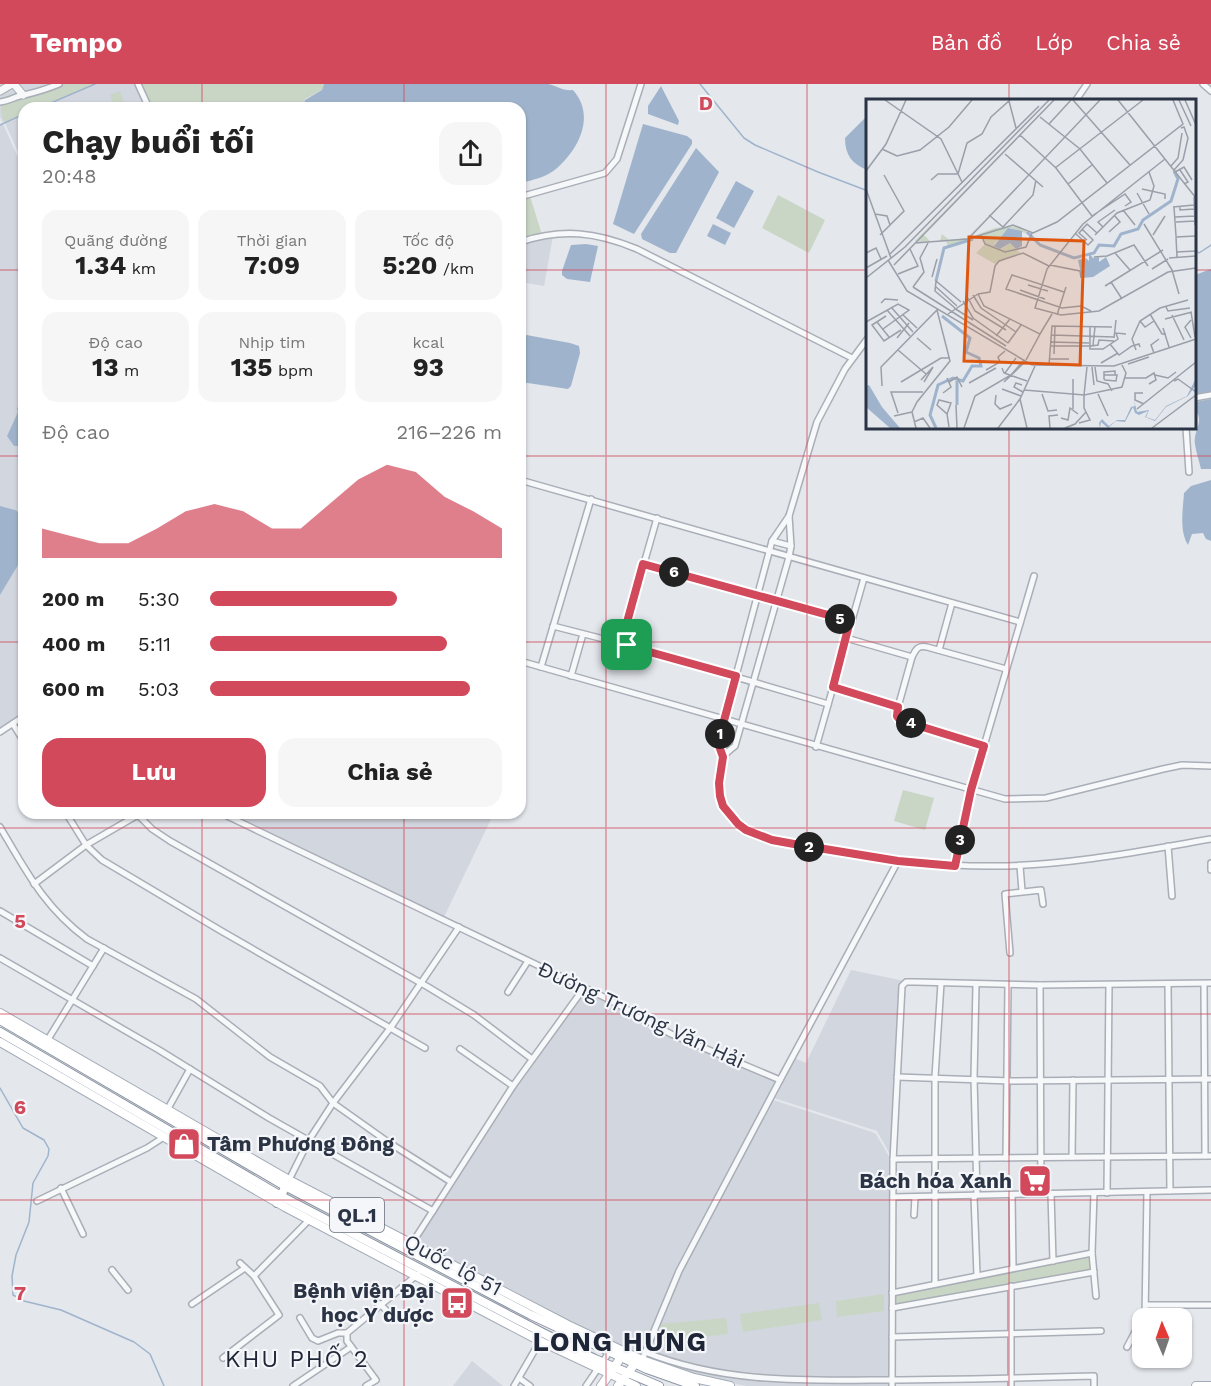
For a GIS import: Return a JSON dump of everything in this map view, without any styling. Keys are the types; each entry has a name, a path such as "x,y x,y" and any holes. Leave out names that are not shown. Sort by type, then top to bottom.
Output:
{"main road":[{"name":"Quốc lộ 51","path":"0,1012 45,1043"},
{"name":"Quốc lộ 51","path":"0,1020 45,1043 287,1183 410,1247 531,1315 622,1355 694,1378 730,1386"},
{"name":"Quốc lộ 51","path":"0,1032 169,1130 309,1220 419,1273"},
{"name":"Quốc lộ 51","path":"0,1042 163,1138 611,1371 623,1380 636,1384 659,1386"},
{"path":"279,1199 287,1183"},
{"path":"601,1386 622,1355"},
{"name":"Quốc lộ 51","path":"643,1361 695,1386"},
{"path":"623,1380 643,1361"},
{"path":"1196,1386 1211,1386"}],"street":[{"path":"0,94 13,84 23,95"},
{"path":"0,102 38,93 59,84"},
{"path":"138,84 146,102"},
{"path":"526,195 605,172 612,166 617,159 641,84"},
{"path":"1077,99 1087,84"},
{"path":"1203,84 1211,91"},
{"path":"526,241 551,235 572,233 614,239 852,358"},
{"path":"866,339 833,389 818,422 789,516 772,542 718,743 723,757 719,783 720,796 728,813 746,830 772,840 898,861 955,866 1020,866 1115,856 1211,839"},
{"path":"859,348 866,350"},
{"path":"1196,398 1211,395"},
{"path":"1186,429 1189,472"},
{"path":"526,482 1020,622"},
{"path":"541,667 591,500"},
{"path":"723,757 735,746 789,556 791,546 789,516"},
{"path":"621,644 657,518"},
{"path":"772,542 791,546"},
{"path":"643,564 850,621"},
{"path":"955,866 971,790 1034,576"},
{"path":"816,747 864,578"},
{"path":"939,650 952,603"},
{"path":"553,626 736,676 828,704"},
{"path":"571,676 583,634"},
{"path":"846,638 912,657"},
{"path":"984,746 900,720 897,716 898,707 912,657 916,648 921,646 1006,669"},
{"path":"526,663 1005,800 1046,798 1182,765 1211,766"},
{"path":"833,687 898,707"},
{"path":"0,732 18,720"},
{"path":"13,723 18,732"},
{"path":"70,819 86,845 110,865 425,1048"},
{"path":"34,884 86,845 130,819"},
{"path":"144,819 170,841 422,983 474,1015 532,1059"},
{"name":"Đường Trương Văn Hải","path":"234,819 584,988 671,1034 780,1080"},
{"path":"0,827 34,884 54,910 75,930 196,999 270,1057 320,1086 333,1103 388,1142 451,1182"},
{"path":"1168,846 1172,896"},
{"path":"636,1384 643,1361 680,1271 898,861"},
{"path":"1211,863 1211,870"},
{"path":"1020,866 1022,891"},
{"path":"1010,953 1004,897 1007,893 1041,890 1043,904"},
{"path":"0,911 93,966"},
{"path":"287,1183 309,1140 333,1103 391,1027 459,927"},
{"path":"45,1043 104,948"},
{"path":"0,958 434,1211"},
{"path":"508,992 528,961"},
{"path":"892,1383 893,1159 902,986 906,982 1040,986 1208,984 1208,1156 893,1159"},
{"path":"935,1284 935,1077 941,983"},
{"path":"976,985 974,1078 977,1275"},
{"path":"1006,1158 1008,985"},
{"path":"1107,1193 1109,985"},
{"path":"1168,985 1170,1191"},
{"path":"1040,986 1041,1194"},
{"path":"410,1247 513,1086 584,988"},
{"path":"460,1049 513,1086"},
{"path":"165,1113 190,1069"},
{"path":"897,1077 1008,1080 1208,1079"},
{"path":"1072,1157 1073,1080"},
{"path":"37,1201 147,1148 163,1138 169,1130"},
{"path":"61,1188 82,1234"},
{"path":"893,1197 1211,1190"},
{"path":"1146,1308 1147,1192"},
{"path":"1094,1193 1092,1253 1096,1296"},
{"path":"1051,1194 1053,1261"},
{"path":"1012,1195 1013,1268"},
{"path":"914,1215 915,1197"},
{"path":"254,1276 309,1220"},
{"path":"892,1293 1092,1253"},
{"path":"192,1304 242,1265 254,1276 279,1315 224,1358"},
{"path":"112,1270 128,1290"},
{"path":"892,1308 1094,1272"},
{"path":"380,1386 345,1337 380,1304 419,1273"},
{"path":"1011,1286 1011,1386"},
{"path":"380,1304 392,1316"},
{"path":"1146,1305 1211,1305"},
{"path":"300,1318 312,1338 318,1341 338,1333 347,1333"},
{"path":"892,1337 1101,1331"},
{"path":"514,1386 542,1337"},
{"path":"1128,1347 1132,1338"},
{"path":"293,1386 351,1347"},
{"path":"586,1386 611,1350"},
{"path":"643,1361 664,1359 744,1379 892,1383 1094,1376 1094,1386"},
{"path":"519,1378 530,1386"},
{"path":"366,1386 376,1380"}],"shaded area":[{"path":"0,84 136,84 144,102 18,102 18,152 5,123 3,124 18,158 18,718 0,730 0,125 3,123 0,117"},
{"path":"553,236 544,286 526,283 526,243"},
{"path":"239,819 491,819 444,917"},
{"path":"851,970 905,981 900,985 898,995 891,1156 877,1131 774,1098 794,1058 806,1063"},
{"path":"584,990 670,1035 777,1081 678,1270 641,1356 416,1242 515,1087"},
{"path":"773,1100 876,1134 891,1160 890,1386 746,1386 696,1375 645,1357 681,1271"},
{"name":"Bách hóa Xanh","path":"1030,1174 1039,1174 1039,1192 1030,1192"},
{"path":"472,1361 503,1386 453,1386"}],"green space":[{"path":"64,84 95,84 53,102 18,102 18,117 5,123 1,110 3,98 38,95"},
{"path":"140,84 324,84 322,90 305,99 304,102 148,102"},
{"path":"120,91 124,102 113,102 110,95"},
{"path":"778,195 825,220 809,253 762,228"},
{"path":"530,196 542,235 526,239 526,197"},
{"path":"903,790 934,798 925,830 894,821"},
{"path":"1091,1256 1092,1270 895,1306 894,1294"},
{"path":"884,1294 884,1311 837,1317 836,1301"},
{"path":"819,1303 822,1320 743,1332 740,1314"},
{"path":"726,1318 728,1334 672,1340 654,1336 659,1324"}],"water":[{"path":"324,84 548,84 573,90 580,100 584,121 578,142 564,161 548,174 526,182 526,102 304,102 322,90"},
{"path":"661,86 679,121 678,125 648,114 648,106"},
{"path":"866,117 866,170 850,158 845,138"},
{"path":"643,124 687,136 692,140 692,144 634,234 613,224"},
{"path":"696,148 719,172 676,253 670,253 642,239 641,234"},
{"path":"736,181 754,191 734,228 716,218"},
{"path":"713,224 731,233 725,245 707,236"},
{"path":"571,245 598,246 590,282 567,279 562,275 562,271"},
{"path":"1211,269 1211,392 1196,395 1196,275"},
{"path":"526,335 579,346 580,353 571,386 568,389 526,383"},
{"path":"1211,399 1211,469 1201,469 1195,444 1199,422 1196,402"},
{"path":"18,412 18,446 14,446 7,436"},
{"path":"1211,480 1211,541 1206,539 1203,533 1192,534 1188,545 1183,533 1184,493 1191,486"},
{"path":"0,506 18,512 18,565 0,595"}],"waterway":[{"path":"53,102 95,84"},
{"path":"700,84 744,138 818,172 866,190"},
{"path":"0,125 18,117"},
{"path":"1196,251 1199,253 1211,245"},
{"path":"0,1088 23,1128 44,1140 49,1149 48,1156 33,1183 29,1222 16,1255 12,1276 13,1295 24,1301 61,1310 134,1342 150,1354 164,1386"}],"place":[{"name":"Tâm Phương Đông","path":"184,1144"},
{"name":"Bách hóa Xanh","path":"1035,1181"},
{"name":"Bệnh viện Đại học Y dược","path":"457,1303"}],"district":[{"name":"LONG HƯNG","path":"620,1342"},
{"name":"KHU PHỐ 2","path":"297,1359"}],"route":[{"path":"643,564 850,621 833,687 898,707 897,718 900,720 984,746 971,790 955,866 898,861 794,844 772,840 746,830 723,806 719,783 723,757 718,743 736,676 627,645 621,644 643,564"}]}
